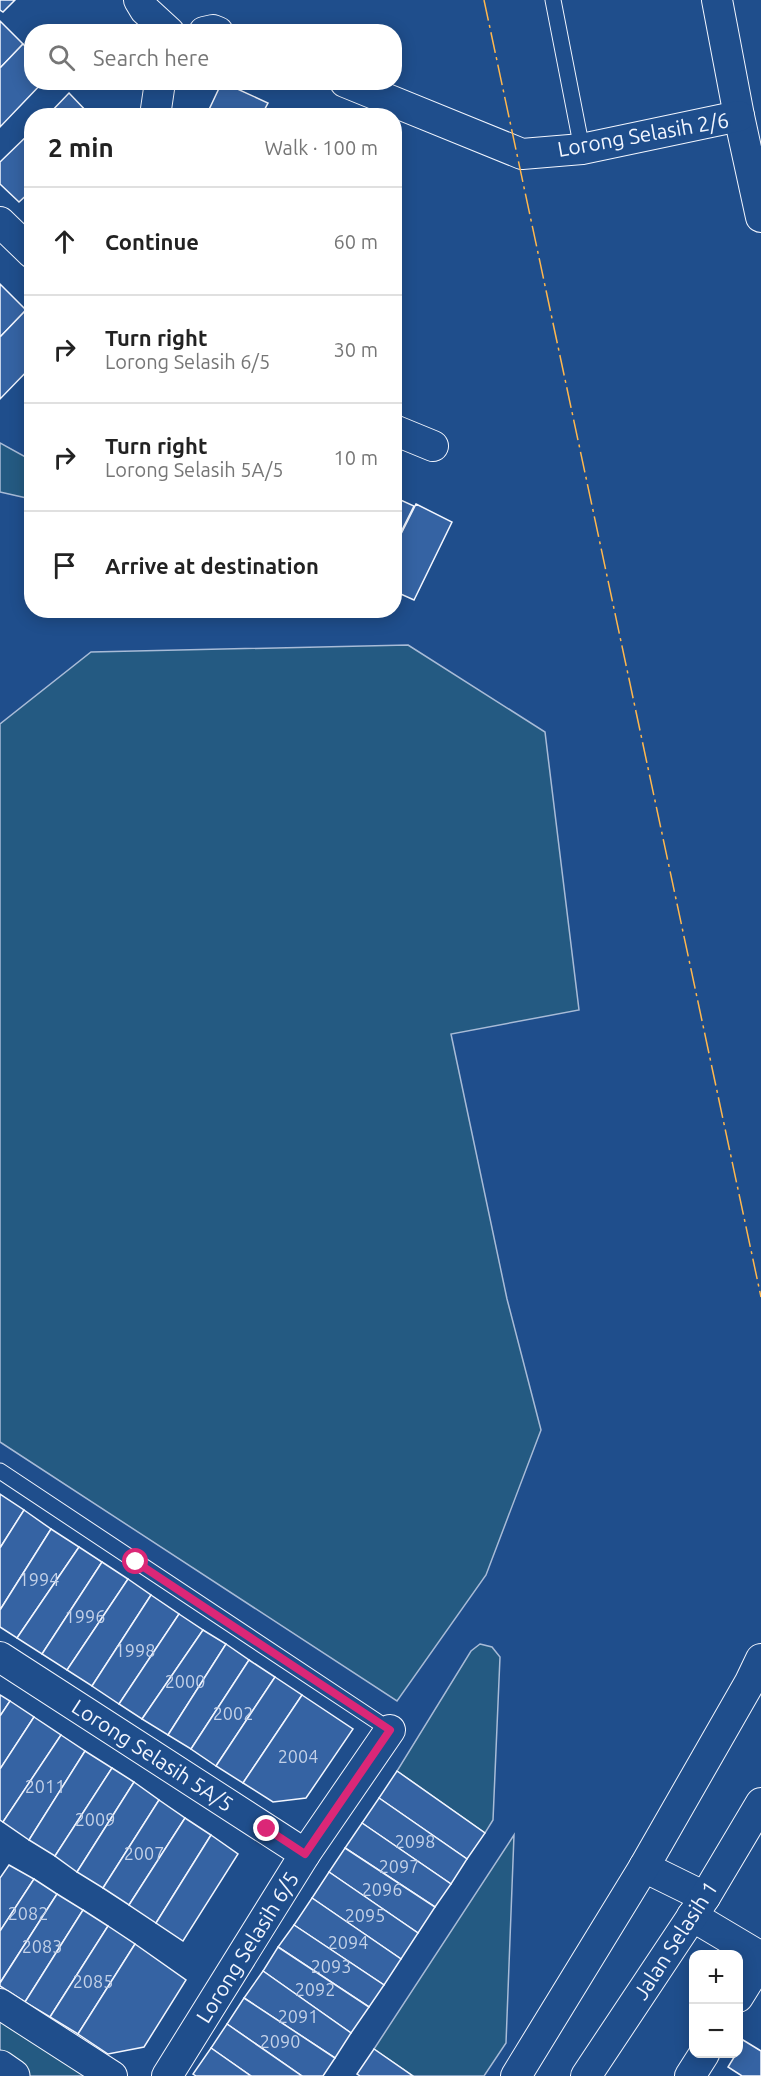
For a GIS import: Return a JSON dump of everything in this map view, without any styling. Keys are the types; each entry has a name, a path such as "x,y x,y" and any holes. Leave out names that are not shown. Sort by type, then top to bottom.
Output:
{"street":[{"path":"139,0 145,10 160,24"},
{"path":"717,0 761,217"},
{"path":"156,108 159,90"},
{"name":"Lorong Selasih 2/6","path":"365,90 522,154 582,149 739,116"},
{"path":"0,222 24,246"},
{"path":"402,433 433,446"},
{"name":"Lorong Selasih 5A/5","path":"0,1657 305,1854"},
{"path":"516,2076 644,1867 761,1659"},
{"name":"Lorong Selasih 6/5","path":"167,2076 305,1854 390,1730"},
{"name":"Jalan Selasih 1","path":"586,2076 698,1906 761,1803"},
{"path":"644,1867 698,1906 761,1958 743,1989"},
{"path":"0,2004 112,2076"},
{"path":"690,2076 701,2058"},
{"path":"0,2067 13,2076"}],"lane":[{"path":"553,0 582,149"},
{"path":"0,1471 390,1730"}],"shaded area":[{"path":"0,443 24,456 24,497 0,492"},
{"path":"408,645 545,732 579,1010 451,1034 507,1299 541,1430 486,1575 397,1701 0,1442 0,724 91,652"},
{"path":"480,1644 492,1647 500,1657 493,1820 485,1833 397,1771 471,1651"},
{"path":"514,1835 506,2043 484,2076 413,2076 374,2049"},
{"path":"0,2004 112,2076 0,2076"}],"building":[{"path":"0,0 15,0 3,12 0,10"},
{"path":"0,21 23,44 0,68"},
{"path":"23,44 24,90 35,90 0,127 0,68"},
{"path":"218,90 240,90 268,103 265,108 210,108"},
{"path":"69,93 83,108 55,108"},
{"path":"24,139 24,197 19,202 0,184 0,162"},
{"path":"0,284 24,308 24,312 0,337"},
{"path":"24,312 24,374 0,399 0,337"},
{"path":"402,501 414,506 402,530"},
{"path":"416,504 452,522 414,600 402,595 402,532"},
{"path":"0,1494 24,1510 0,1548"},
{"path":"24,1510 51,1529 0,1610 0,1548"},
{"path":"51,1529 79,1547 17,1638 0,1627 0,1610"},
{"path":"79,1547 102,1562 42,1654 17,1638"},
{"path":"102,1562 128,1579 67,1670 42,1654"},
{"path":"128,1579 151,1595 92,1686 67,1670"},
{"path":"151,1595 179,1614 119,1704 92,1686"},
{"path":"179,1614 203,1630 142,1719 119,1704"},
{"path":"203,1630 226,1644 168,1735 142,1719"},
{"path":"226,1644 249,1660 191,1749 168,1735"},
{"path":"249,1660 275,1677 216,1766 191,1749"},
{"path":"275,1677 302,1695 243,1783 216,1766"},
{"path":"0,1695 10,1701 0,1716"},
{"path":"302,1695 353,1729 306,1798 273,1802 243,1783"},
{"path":"10,1701 34,1717 0,1769 0,1716"},
{"path":"34,1717 61,1735 3,1822 0,1820 0,1769"},
{"path":"61,1735 85,1751 29,1840 3,1822"},
{"path":"85,1751 112,1768 55,1856 29,1840"},
{"path":"112,1768 134,1782 77,1872 55,1856"},
{"path":"397,1771 485,1833 467,1859 379,1798"},
{"path":"134,1782 159,1800 103,1888 77,1872"},
{"path":"379,1798 467,1859 451,1884 362,1823"},
{"path":"159,1800 185,1818 129,1905 103,1888"},
{"path":"185,1818 211,1835 156,1923 129,1905"},
{"path":"362,1823 451,1884 435,1907 345,1848"},
{"path":"211,1835 238,1854 183,1941 156,1923"},
{"path":"345,1848 435,1907 418,1933 329,1872"},
{"path":"9,1865 34,1879 0,1931 0,1878"},
{"path":"329,1872 418,1933 401,1959 312,1898"},
{"path":"34,1879 57,1894 0,1983 0,1931"},
{"path":"57,1894 83,1910 25,2002 0,1986 0,1983"},
{"path":"312,1898 401,1959 384,1985 294,1925"},
{"path":"83,1910 108,1926 50,2017 25,2002"},
{"path":"294,1925 384,1985 369,2007 278,1947"},
{"path":"108,1926 135,1944 78,2034 50,2017"},
{"path":"135,1944 186,1980 144,2047 108,2054 78,2034"},
{"path":"278,1947 369,2007 351,2033 263,1971"},
{"path":"263,1971 351,2033 335,2058 244,1998"},
{"path":"244,1998 335,2058 323,2076 302,2076 227,2024"},
{"path":"227,2024 302,2076 251,2076 211,2048"},
{"path":"743,2040 761,2051 761,2076 742,2076 728,2067 734,2058 743,2058"},
{"path":"211,2048 251,2076 196,2076 193,2074"},
{"path":"374,2049 413,2076 360,2076 357,2074"}],"power":[{"path":"484,0 761,1297"}],"route":[{"path":"136,1562 390,1730 305,1854 267,1829"}]}
